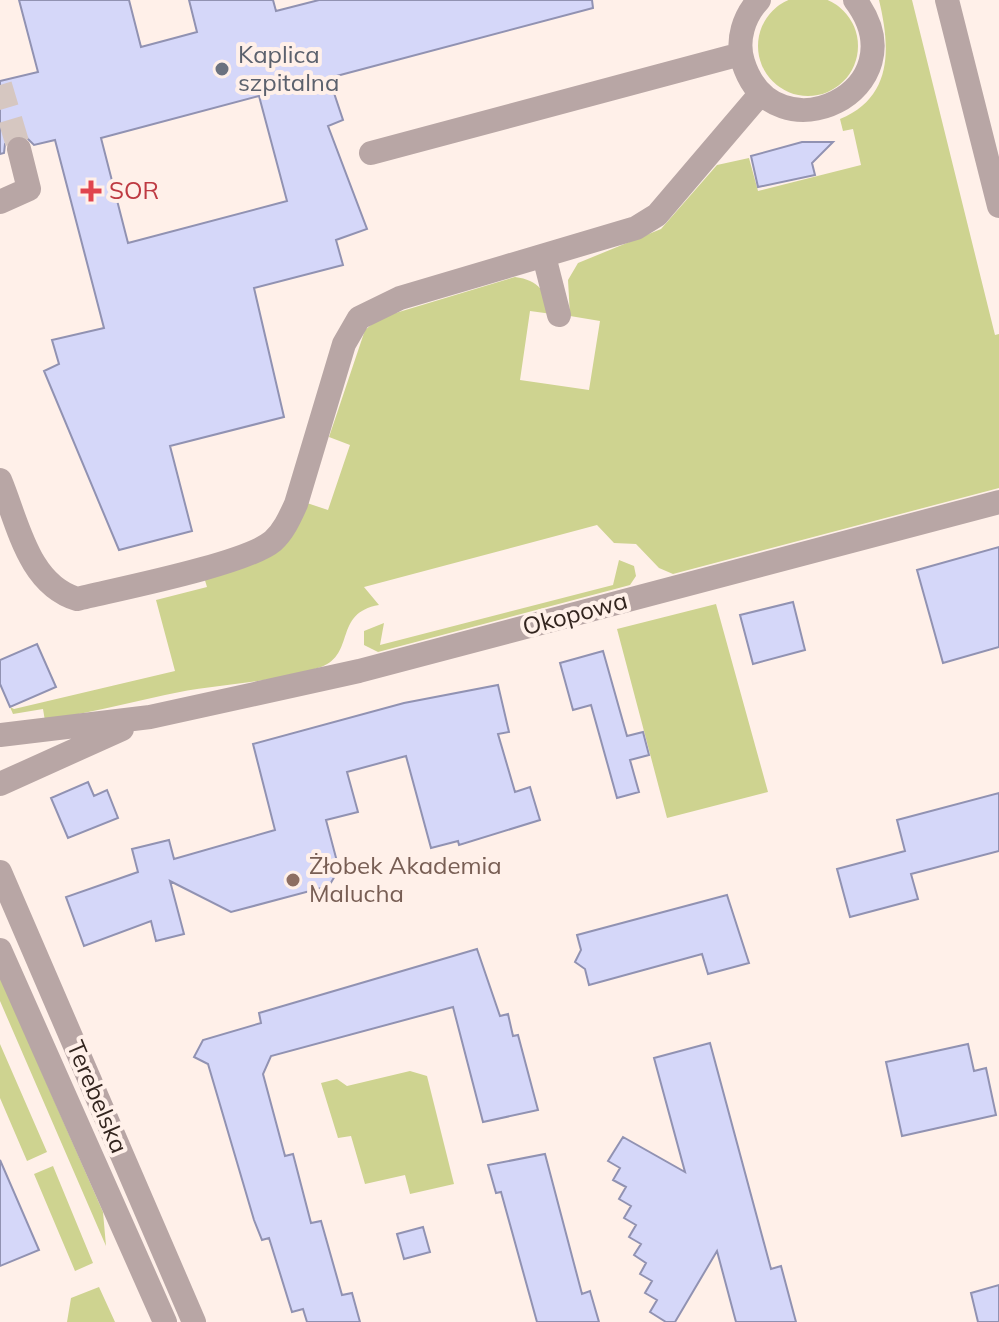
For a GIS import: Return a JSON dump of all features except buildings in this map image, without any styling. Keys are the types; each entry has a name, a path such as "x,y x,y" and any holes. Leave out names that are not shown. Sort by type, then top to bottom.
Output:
{"street":[{"path":"759,0 750,9 742,31 741,54 747,74 761,93 776,103 796,110 817,110 837,103 854,91 866,74 872,54 872,33 865,14 855,0"},
{"path":"947,0 999,206"},
{"path":"371,153 741,54"},
{"path":"0,480 40,577 57,593 77,599 242,556 272,542 287,524 344,344 359,318 400,298 636,228 657,215 761,93"},
{"path":"0,202 29,189 19,149"},
{"path":"544,256 559,315"},
{"name":"Okopowa","path":"0,735 150,717 359,671 999,502"},
{"name":"Okopowa","path":"0,784 150,717"},
{"path":"0,766 0,784"},
{"name":"Terebelska","path":"0,872 194,1322"},
{"name":"Terebelska","path":"0,950 165,1322"}],"green space":[{"path":"808,-4 827,0 843,11 854,27 858,46 854,65 843,81 827,92 808,96 789,92 773,81 762,65 758,46 762,27 773,11 789,0"},
{"path":"879,0 912,0 995,335 999,334 999,488 673,574 659,568 636,544 614,543 597,525 364,587 379,605 355,616 338,653 321,667 283,677 184,691 45,721 43,709 13,714 10,707 14,709 175,671 156,600 207,587 204,577 307,503 328,510 350,445 329,437 365,330 379,318 515,277 530,281 540,288 552,314 530,311 520,380 589,390 600,321 570,316 568,280 578,263 661,229 717,165 749,158 758,191 861,165 853,129 843,131 840,119 858,109 879,84 886,52"},
{"path":"619,560 634,566 636,576 630,585 378,652 364,645 364,631 384,623 380,645 613,585"},
{"path":"716,604 768,792 667,818 617,629"},
{"path":"0,977 103,1212 106,1246 0,1001"},
{"path":"0,1044 47,1152 27,1161 0,1098"},
{"path":"410,1071 427,1076 454,1184 410,1194 405,1175 365,1184 351,1136 338,1138 321,1083 337,1079 347,1086"},
{"path":"53,1166 93,1263 75,1271 34,1174"},
{"path":"99,1287 115,1322 67,1322 71,1298"}],"tunnel":[{"path":"0,85 19,149"}],"place":[{"name":"Kaplica szpitalna","path":"222,69"},
{"name":"SOR","path":"91,191"},
{"name":"Żłobek Akademia Malucha","path":"293,880"}]}
